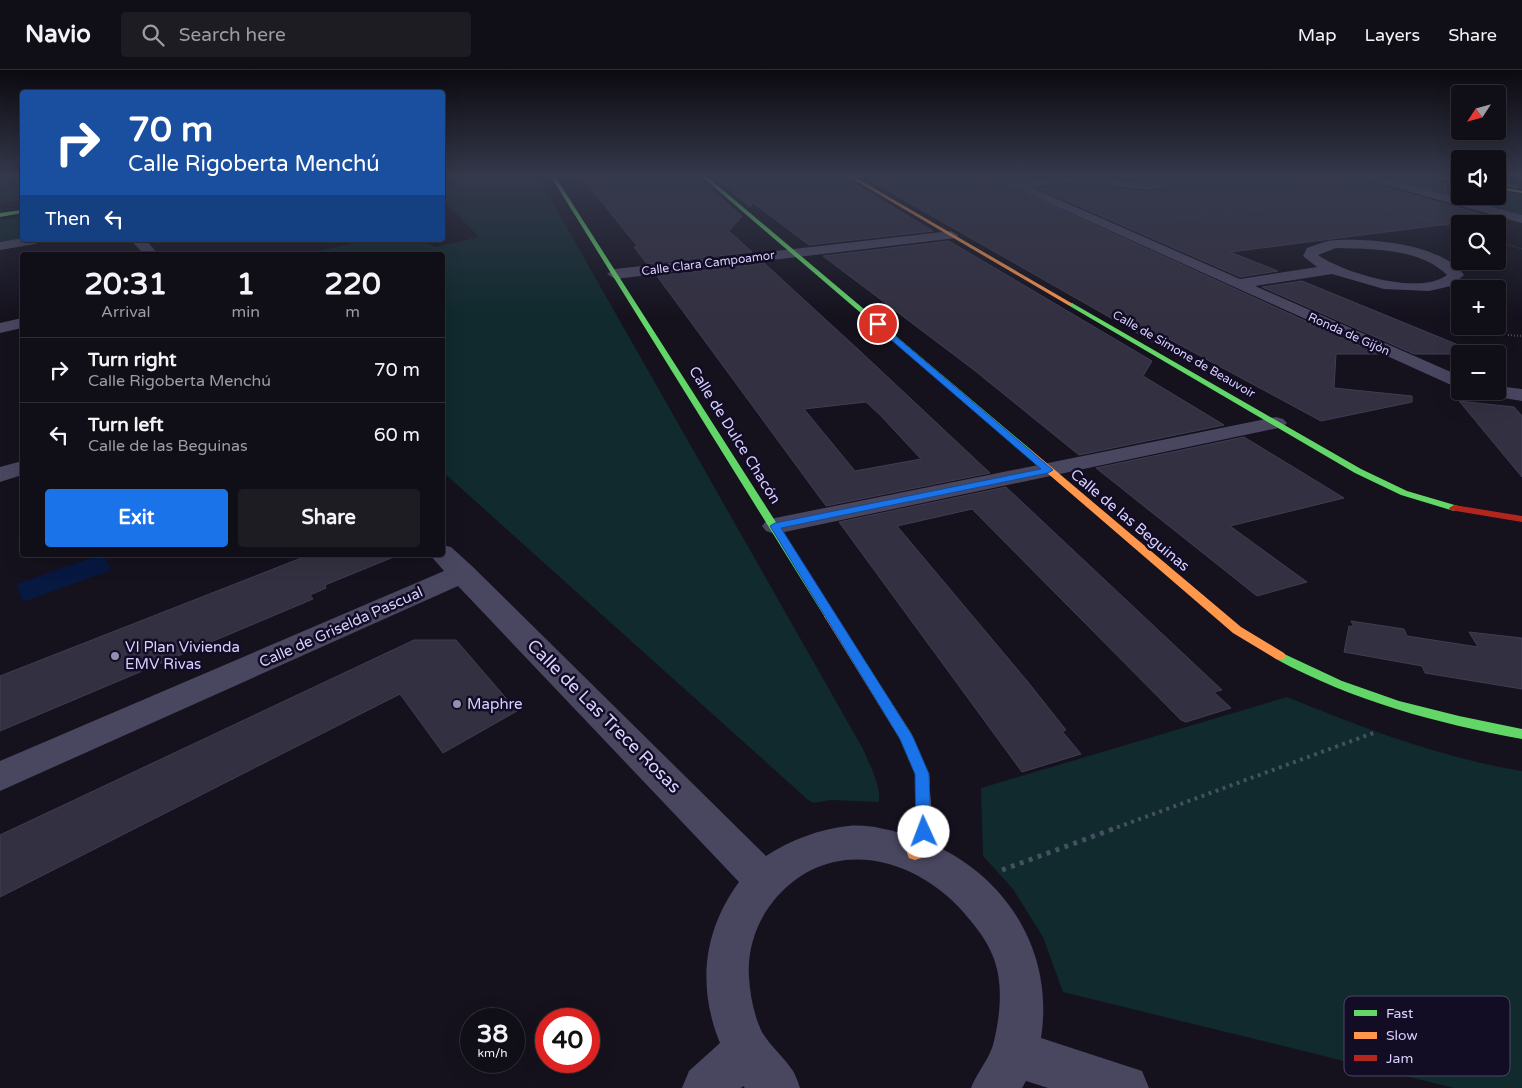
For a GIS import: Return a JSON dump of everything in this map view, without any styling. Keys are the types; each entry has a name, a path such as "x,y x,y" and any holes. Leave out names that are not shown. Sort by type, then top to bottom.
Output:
{"street":[{"name":"Calle de Dulce Chacón","path":"582,223 775,526 906,737 922,774 924,832 915,853"},
{"name":"Calle de las Beguinas","path":"759,223 1224,620 1278,656 1321,678 1364,695 1421,713 1522,734"},
{"name":"Calle de Simone de Beauvoir","path":"928,223 1358,471 1404,493 1448,507 1522,519"},
{"name":"Ronda de Gijón","path":"1101,223 1451,379"},
{"name":"Calle Clara Campoamor","path":"615,274 951,236"},
{"path":"0,246 23,242"},
{"path":"140,242 149,252"},
{"path":"1238,284 1330,270 1358,278 1399,285 1441,285 1452,281 1456,275 1451,268 1421,255 1377,246 1354,244 1320,246 1312,251 1310,256 1316,263 1330,270"},
{"path":"0,328 20,323"},
{"path":"1506,393 1522,395"},
{"path":"775,526 1276,423"},
{"path":"0,474 20,469"},
{"name":"Calle de Griselda Pascual","path":"0,776 453,563"},
{"name":"Calle de Las Trece Rosas","path":"453,563 764,880"},
{"path":"776,1088 747,1050 730,1002 728,955 741,913 764,880 797,857 834,844 875,843 915,853 956,875 990,910 1014,953 1023,1004 1005,1071 1125,1088"},
{"path":"706,1088 747,1050"}],"path":[{"path":"1435,223 1451,227"},
{"path":"1506,244 1522,249"},
{"path":"1508,335 1522,336"},
{"path":"997,872 1384,729"}],"green space":[{"path":"0,223 20,223 20,238 0,242"},
{"path":"465,223 564,223 863,749 872,768 879,791 878,802 831,800 813,803 807,799 445,474 445,252 316,252 364,242 421,242 435,247 479,237"},
{"path":"1287,697 1403,741 1462,758 1522,771 1522,1088 1454,1088 1405,1076 1510,1076 1510,996 1344,996 1344,1061 1063,992 1043,937 1013,889 983,856 981,788"}],"water":[{"path":"94,557 105,557 111,570 23,602 17,584"}],"building":[{"path":"618,223 736,223 729,231 752,252 647,264 634,247 638,247"},
{"path":"779,223 919,223 933,231 809,245"},
{"path":"943,223 1089,223 1378,354 1336,354 1334,388 1412,396 1412,402 1321,421 1165,337 1160,346"},
{"path":"1116,223 1451,223 1230,252 1278,271 1240,277"},
{"path":"949,241 1152,361 1143,376 1224,425 1079,455 974,370 823,256"},
{"path":"764,263 990,473 826,506 657,276","holes":["866,402 921,459 855,471 804,409"]},
{"path":"1302,281 1458,345 1451,345 1451,354 1414,354 1262,287"},
{"path":"1459,401 1514,407 1522,416 1522,477"},
{"path":"1244,437 1344,498 1230,526 1307,582 1257,596 1096,468"},
{"path":"1006,487 1222,690 1214,692 1231,708 1186,722 1181,720 972,509 897,526 1028,682 1066,730 1062,731 1081,754 1022,772 839,522"},
{"name":"VI Plan Vivienda EMV Rivas","path":"304,557 394,557 325,585 326,588 310,595 313,599 0,731 0,676"},
{"path":"1351,621 1404,629 1407,636 1478,647 1469,632 1522,638 1522,689 1425,673 1422,666 1344,652 1349,626 1354,627"},
{"path":"414,640 456,640 517,711 443,753 400,694 0,897 0,835"}],"traffic: fast":[{"path":"582,223 830,616"},
{"path":"758,223 1027,451"},
{"path":"1070,304 1358,471 1404,493 1454,508"},
{"path":"1280,656 1338,684 1398,706 1459,722 1522,734"}],"traffic: slow":[{"path":"930,223 1070,304"},
{"path":"1027,451 1237,630 1280,656"},
{"path":"830,616 906,737 922,774 924,832 915,853"}],"traffic: jam":[{"path":"1454,508 1522,519"}],"place":[{"name":"VI Plan Vivienda EMV Rivas","path":"115,656"},
{"name":"Maphre","path":"457,704"}],"route":[{"path":"878,324 1048,470 775,526 906,737 922,774 924,832"}]}
